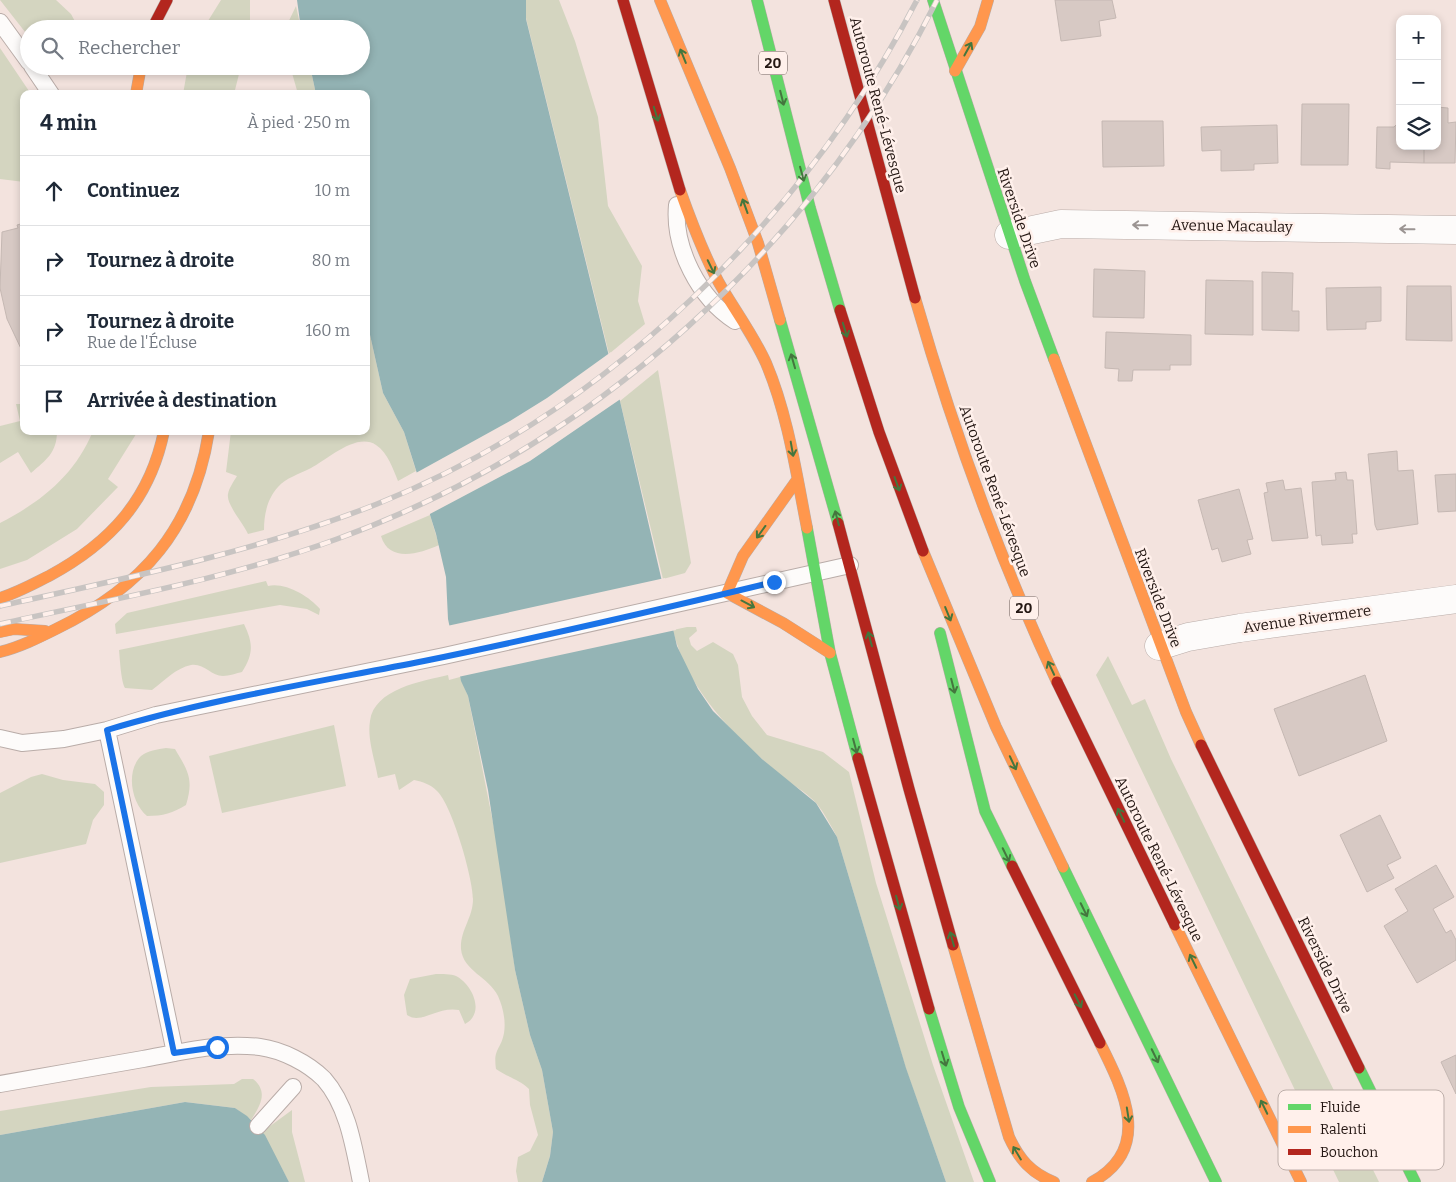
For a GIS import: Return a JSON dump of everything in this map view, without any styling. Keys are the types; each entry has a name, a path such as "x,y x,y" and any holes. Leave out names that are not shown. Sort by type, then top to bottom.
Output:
{"main road":[{"path":"157,20 167,0"},
{"path":"623,0 679,188"},
{"path":"660,0 730,168 758,243 850,565 909,789 1002,1116 1012,1144 1024,1164 1034,1174 1054,1182"},
{"name":"20","path":"757,0 824,258 869,404 916,537 996,727 1216,1182"},
{"name":"Autoroute René-Lévesque","path":"834,0 904,263 941,386 989,524 1013,584 1070,710 1278,1135"},
{"name":"Riverside Drive","path":"933,0 1009,235 1159,646 1202,750 1370,1090"},
{"path":"955,71 980,26 988,0"},
{"path":"137,90 139,75"},
{"path":"748,329 765,361 778,395 797,480 830,653 920,982 975,1151 990,1182"},
{"path":"3,597 54,573 84,555 105,538 128,514 139,499 151,476 163,435"},
{"path":"0,652 14,649 52,631 112,598 144,568 161,548 193,490 200,472 208,435"},
{"path":"797,480 743,556 727,593 783,623 808,641 830,653"},
{"path":"916,537 985,811 1105,1053 1128,1109 1130,1133 1122,1156 1107,1174 1092,1182"},
{"path":"18,577 54,573"},
{"path":"0,632 14,629 52,631"},
{"name":"Autoroute René-Lévesque","path":"1295,1170 1301,1182"},
{"name":"Riverside Drive","path":"1409,1170 1415,1182"}],"street":[{"name":"Avenue Macaulay","path":"1009,235 1061,224 1456,230"},
{"name":"Avenue Rivermere","path":"1159,646 1188,637 1240,628 1456,599"}],"lane":[{"path":"0,22 20,50"},
{"path":"38,75 48,90"},
{"path":"679,188 677,213 679,227 693,277 714,305 748,329"},
{"path":"0,738 11,742 37,743 107,730 156,715 444,656 850,565"},
{"path":"107,730 174,1053"},
{"path":"0,1084 217,1047 262,1048 289,1057 312,1070 324,1080 344,1113 362,1182"},
{"path":"258,1126 293,1087"}],"green space":[{"path":"0,0 56,0 71,14 74,20 20,20 20,26"},
{"path":"221,0 250,0 250,20 209,20"},
{"path":"526,0 559,0 575,41 598,117 608,206 642,266 638,301 645,324 609,354 526,18"},
{"path":"296,6 299,20 289,20"},
{"path":"0,48 28,90 20,90 20,182 0,179"},
{"path":"186,75 239,75 235,90 184,90"},
{"path":"293,75 312,75 315,90 297,90"},
{"path":"370,335 383,393 404,432 416,471 398,481 392,466 380,448 368,442 351,444 281,484 269,502 264,530 248,534 228,498 229,489 237,476 226,472 231,435 370,435"},
{"path":"658,370 691,563 685,573 663,579 620,401"},
{"path":"16,404 20,404 20,421"},
{"path":"20,421 20,435 56,435 53,451 31,473 18,452 0,463 0,426"},
{"path":"91,435 136,435 108,479 118,487 77,529 27,560 0,569 0,523 29,506 55,486 77,461"},
{"path":"430,515 439,545 423,551 406,554 391,550 385,545 381,536"},
{"path":"266,581 268,586 275,585 289,588 310,599 320,609 319,615 307,609 280,605 116,634 115,624 127,613"},
{"path":"244,624 251,648 249,659 242,672 223,676 200,666 191,665 175,672 152,690 125,688 119,650"},
{"path":"696,627 697,631 689,638 691,645 697,651 713,642 733,654 738,665 742,697 752,716 767,735 823,752 849,772 876,883 933,1065 974,1182 946,1182 906,1069 837,837 817,804 745,743 714,709 701,691 689,672 673,630"},
{"path":"1108,656 1132,705 1145,699 1171,759 1334,1090 1295,1090 1096,675"},
{"path":"448,675 449,680 460,677 468,696 500,858 515,970 530,1035 542,1070 553,1132 550,1156 542,1182 518,1182 516,1171 518,1157 530,1151 538,1135 530,1105 529,1089 496,1069 496,1053 503,1039 505,1028 501,1005 494,989 466,963 461,949 461,942 471,912 473,899 466,859 455,826 443,799 432,787 414,780 399,790 395,774 378,778 372,750 370,721 373,710 380,701 401,688"},
{"path":"334,725 346,786 222,813 209,756"},
{"path":"166,748 175,749 186,770 189,788 186,805 168,814 147,816 137,804 134,796 132,788 133,770 143,754"},
{"path":"42,774 63,780 95,784 104,792 104,805 93,820 86,844 0,863 0,793 31,777"},
{"path":"436,974 456,976 467,985 476,1006 475,1013 465,1024 459,1010 444,1010 418,1018 407,1015 404,995 410,979"},
{"path":"242,1079 253,1079 261,1089 260,1104 251,1120 235,1108 185,1102 0,1135 0,1111 151,1087 234,1084"},
{"path":"292,1110 292,1132 305,1182 289,1182 262,1132"},
{"path":"1333,1170 1373,1170 1379,1182 1339,1182"}],"water":[{"path":"297,0 526,0 526,19 620,401 677,646 698,689 713,711 762,759 816,803 837,837 906,1068 946,1182 542,1182 550,1156 553,1132 542,1070 530,1035 515,970 488,790 468,696 461,681 448,619 446,577 436,534 404,432 383,393 370,335 370,90 315,90 312,75 370,75 370,20 300,20"},
{"path":"185,1102 235,1108 247,1116 265,1135 289,1182 0,1182 0,1135"}],"pier":[{"path":"611,352 622,398 530,461 428,515 414,474 510,421 547,398"},
{"path":"665,578 676,630 458,677 447,626"}],"building":[{"path":"1055,0 1112,0 1116,18 1099,21 1101,36 1061,41"},
{"path":"1302,104 1349,104 1348,165 1301,165"},
{"path":"1441,107 1448,108 1448,123 1456,122 1455,163 1424,163 1424,150 1441,150"},
{"path":"1102,121 1163,121 1164,166 1103,167"},
{"path":"1277,125 1278,163 1254,164 1254,170 1221,171 1221,150 1202,151 1201,127"},
{"path":"1396,125 1396,150 1424,150 1424,163 1390,162 1390,169 1376,168 1377,127 1394,127"},
{"path":"20,224 20,347 7,319 0,288 2,232 18,228 17,225"},
{"path":"1094,269 1145,271 1144,318 1093,317"},
{"path":"1262,272 1293,273 1292,311 1299,311 1299,331 1262,330"},
{"path":"1206,280 1253,281 1253,335 1205,334"},
{"path":"1407,286 1451,286 1452,341 1406,340"},
{"path":"1381,287 1381,321 1366,322 1366,329 1327,330 1326,288"},
{"path":"1106,332 1191,335 1191,365 1170,365 1170,370 1133,370 1132,381 1118,381 1119,369 1105,368"},
{"path":"1397,451 1398,471 1413,470 1418,524 1377,530 1368,454"},
{"path":"1346,472 1347,480 1353,480 1357,534 1352,534 1353,543 1322,545 1321,535 1316,536 1312,482 1336,480 1335,473"},
{"path":"1456,474 1456,511 1438,512 1435,475"},
{"path":"1283,480 1285,490 1301,488 1308,538 1272,541 1264,493 1268,492 1266,483"},
{"path":"1239,489 1253,539 1247,540 1251,554 1222,562 1218,548 1212,550 1198,500"},
{"path":"1365,675 1387,741 1299,776 1274,709"},
{"path":"1380,815 1401,858 1387,865 1394,878 1367,892 1340,835"},
{"path":"1436,865 1454,897 1433,909 1446,933 1451,930 1456,940 1456,960 1417,983 1384,926 1408,911 1395,889"},
{"path":"1456,1055 1456,1094 1441,1062"}],"railway":[{"path":"0,606 96,585 238,550 331,521 377,504 462,465 543,417 619,362 691,300 757,231 817,158 871,81 917,0"},
{"path":"0,624 212,577 296,553 337,539 432,499 523,450 608,392 688,326 762,253 828,174 887,90 937,0"}],"traffic: fast":[{"path":"757,0 810,208 840,310"},
{"path":"933,0 1025,281 1054,359"},
{"path":"780,320 838,523"},
{"path":"807,528 830,653 858,758"},
{"path":"940,633 985,811 1012,866"},
{"path":"1063,867 1216,1182"},
{"path":"929,1009 959,1107 990,1182"},
{"path":"1359,1068 1370,1090"},
{"path":"1409,1170 1415,1182"}],"traffic: slow":[{"path":"660,0 730,168 758,243 780,320"},
{"path":"955,71 980,27 988,0"},
{"path":"137,90 139,75"},
{"path":"680,190 712,270 755,342 774,383 791,444 807,528"},
{"path":"915,298 961,445 1016,588 1057,682"},
{"path":"1054,359 1186,712 1201,745"},
{"path":"0,598 13,594 49,576 71,563 109,534 138,498 149,478 158,456 163,435"},
{"path":"0,652 36,639 87,612 114,594 139,573 160,551 177,525 191,497 202,466 208,435"},
{"path":"797,480 743,556 727,593 783,623 830,653"},
{"path":"923,551 996,727 1063,867"},
{"path":"0,632 14,629 45,631"},
{"path":"1175,925 1278,1135"},
{"path":"953,945 1009,1137 1017,1152 1032,1170 1054,1182"},
{"path":"1092,1182 1111,1169 1122,1153 1128,1136 1128,1118 1124,1099 1100,1043"},
{"path":"1295,1170 1301,1182"}],"traffic: jam":[{"path":"157,20 167,0"},
{"path":"623,0 680,190"},
{"path":"834,0 915,298"},
{"path":"840,310 879,432 923,551"},
{"path":"838,523 953,945"},
{"path":"1057,682 1175,925"},
{"path":"1201,745 1359,1068"},
{"path":"858,758 929,1009"},
{"path":"1012,866 1100,1043"}],"route":[{"path":"217,1047 174,1053 107,730 156,715 444,656 774,582"}]}
